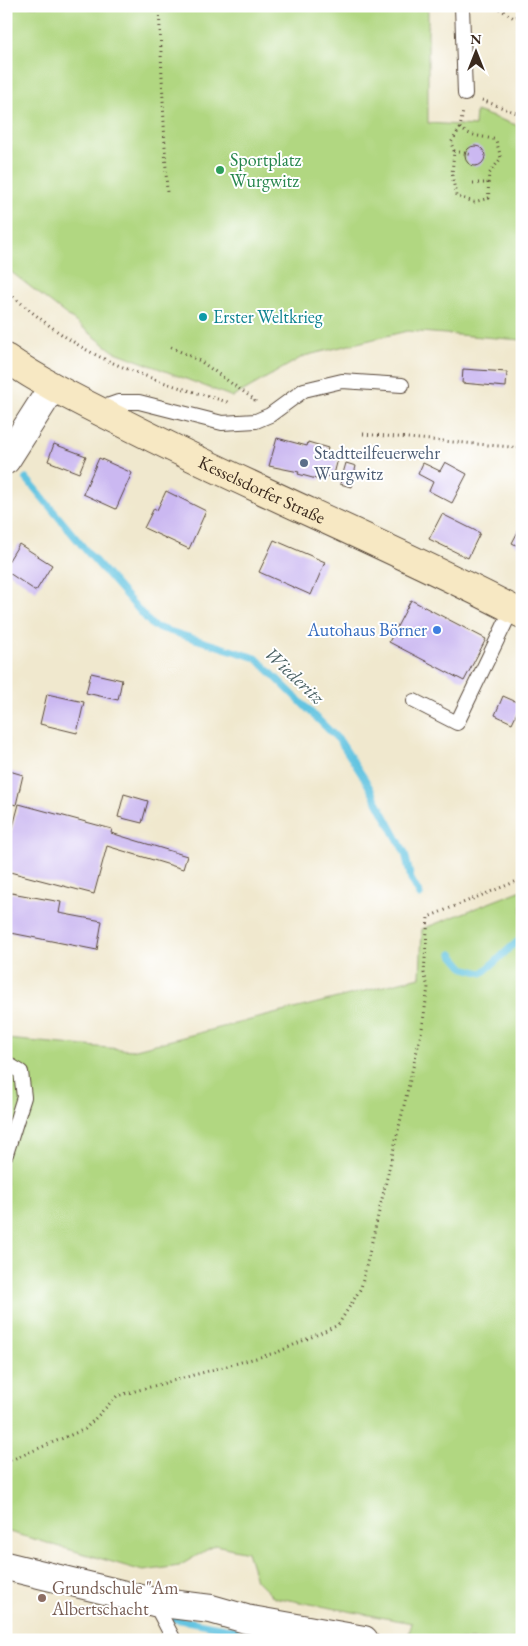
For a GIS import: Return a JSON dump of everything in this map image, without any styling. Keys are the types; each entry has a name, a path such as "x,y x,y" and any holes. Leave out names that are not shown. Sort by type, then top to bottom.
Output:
{"main road":[{"name":"Kesselsdorfer Straße","path":"6,358 52,388 192,459 427,565 517,612"}],"street":[{"path":"6,460 52,388"},
{"path":"6,1566 154,1602 211,1609 246,1618 364,1640"}],"lane":[{"path":"462,6 465,94"},
{"path":"98,410 118,402 139,402 222,423 256,421 270,415 304,390 342,382 402,385"},
{"path":"414,701 457,723 517,612"},
{"path":"6,1063 21,1072 24,1097 6,1154"},
{"path":"154,1602 174,1640"}],"path":[{"path":"159,6 166,193"},
{"path":"495,6 514,18 522,14"},
{"path":"460,128 466,134 485,136 496,140 501,158 489,174 489,198 474,202 456,196 452,174 454,152 452,143 460,128 465,94 522,115"},
{"path":"454,152 473,155"},
{"path":"473,183 488,183"},
{"path":"6,290 29,311 100,357 180,388 235,404"},
{"path":"172,347 208,366 255,400 255,405"},
{"path":"363,434 522,448"},
{"path":"6,1462 85,1429 117,1396 278,1352 338,1325 361,1288 422,1029 428,987 424,972 428,917 522,879"}],"green space":[{"name":"Sportplatz Wurgwitz","path":"10,6 428,6 428,123 475,126 476,111 522,127 522,340 407,331 304,356 233,397 113,351 6,268 6,218 11,222"},
{"path":"522,890 522,1640 407,1640 412,1623 273,1597 256,1580 247,1552 215,1545 179,1566 143,1571 6,1531 6,1039 132,1050 420,977 422,929"}],"building":[{"path":"475,146 482,149 485,156 482,163 475,166 468,163 465,156 468,149"},
{"path":"463,369 507,372 506,387 462,383"},
{"name":"Stadtteilfeuerwehr Wurgwitz","path":"277,438 307,446 308,442 328,448 326,455 338,459 333,478 321,474 320,480 298,474 299,472 269,466"},
{"path":"54,444 86,456 79,473 48,461"},
{"path":"99,458 132,473 116,509 83,494"},
{"path":"445,462 467,474 452,503 429,491 433,482 418,474 423,463 440,471"},
{"path":"346,463 356,466 351,487 340,484"},
{"path":"166,491 206,511 189,549 144,528 154,508 157,510"},
{"path":"442,514 480,533 468,558 429,539"},
{"path":"522,524 522,548 512,543"},
{"path":"274,540 325,562 311,595 259,572"},
{"path":"19,544 52,565 36,591 6,571 6,565"},
{"path":"411,600 486,639 464,681 389,642"},
{"path":"91,673 122,680 118,700 86,693"},
{"path":"47,694 84,702 77,733 40,724"},
{"path":"503,696 521,704 512,723 495,715"},
{"path":"6,770 23,775 16,805 6,802"},
{"path":"124,794 148,801 142,823 118,817"},
{"path":"19,804 112,829 111,833 187,856 183,869 107,846 94,894 6,871 6,853"},
{"path":"6,892 61,902 59,913 102,921 97,950 6,932"}],"waterway":[{"name":"Wiederitz","path":"26,478 89,554 153,626 256,658 340,741 366,781 405,853 411,879 420,895"},
{"name":"Wiederitz","path":"452,954 464,968 482,973 522,938"},
{"path":"175,1619 236,1630"}],"place":[{"name":"Sportplatz Wurgwitz","path":"220,170"},
{"name":"Erster Weltkrieg","path":"203,317"},
{"name":"Stadtteilfeuerwehr Wurgwitz","path":"304,463"},
{"name":"Autohaus Börner","path":"437,630"},
{"name":"Grundschule \"Am Albertschacht","path":"42,1598"}]}
